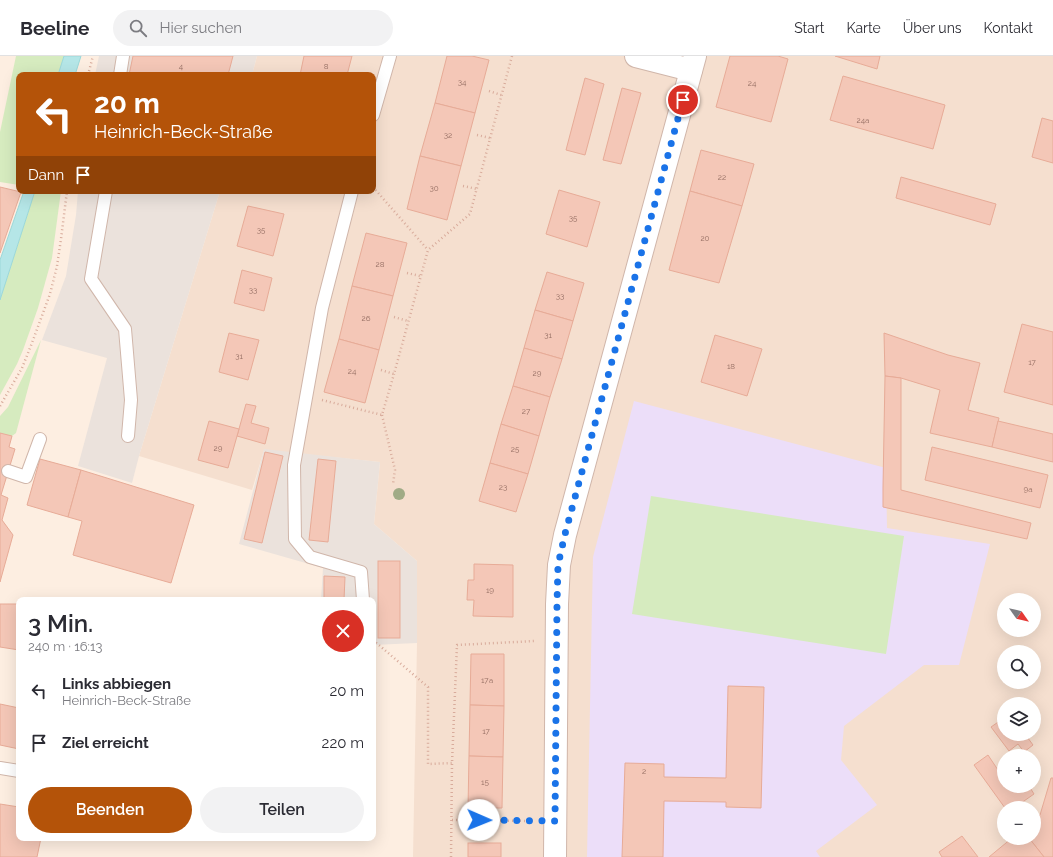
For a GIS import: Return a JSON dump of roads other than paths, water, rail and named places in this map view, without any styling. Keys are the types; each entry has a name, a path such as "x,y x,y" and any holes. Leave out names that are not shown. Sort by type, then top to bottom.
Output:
{"street":[{"path":"555,857 558,565 565,534 693,63 636,56"}],"lane":[{"path":"120,72 122,56"},
{"path":"376,105 390,56"},
{"path":"105,194 91,279 125,329 131,400 128,436"},
{"path":"351,194 322,308 294,465 295,539 310,558 362,572 363,597"},
{"path":"8,471 26,477 40,439"},
{"path":"0,768 16,771"}],"water":[{"path":"64,56 81,56 76,72 59,72"},
{"path":"23,194 34,194 0,300 0,260"}]}
